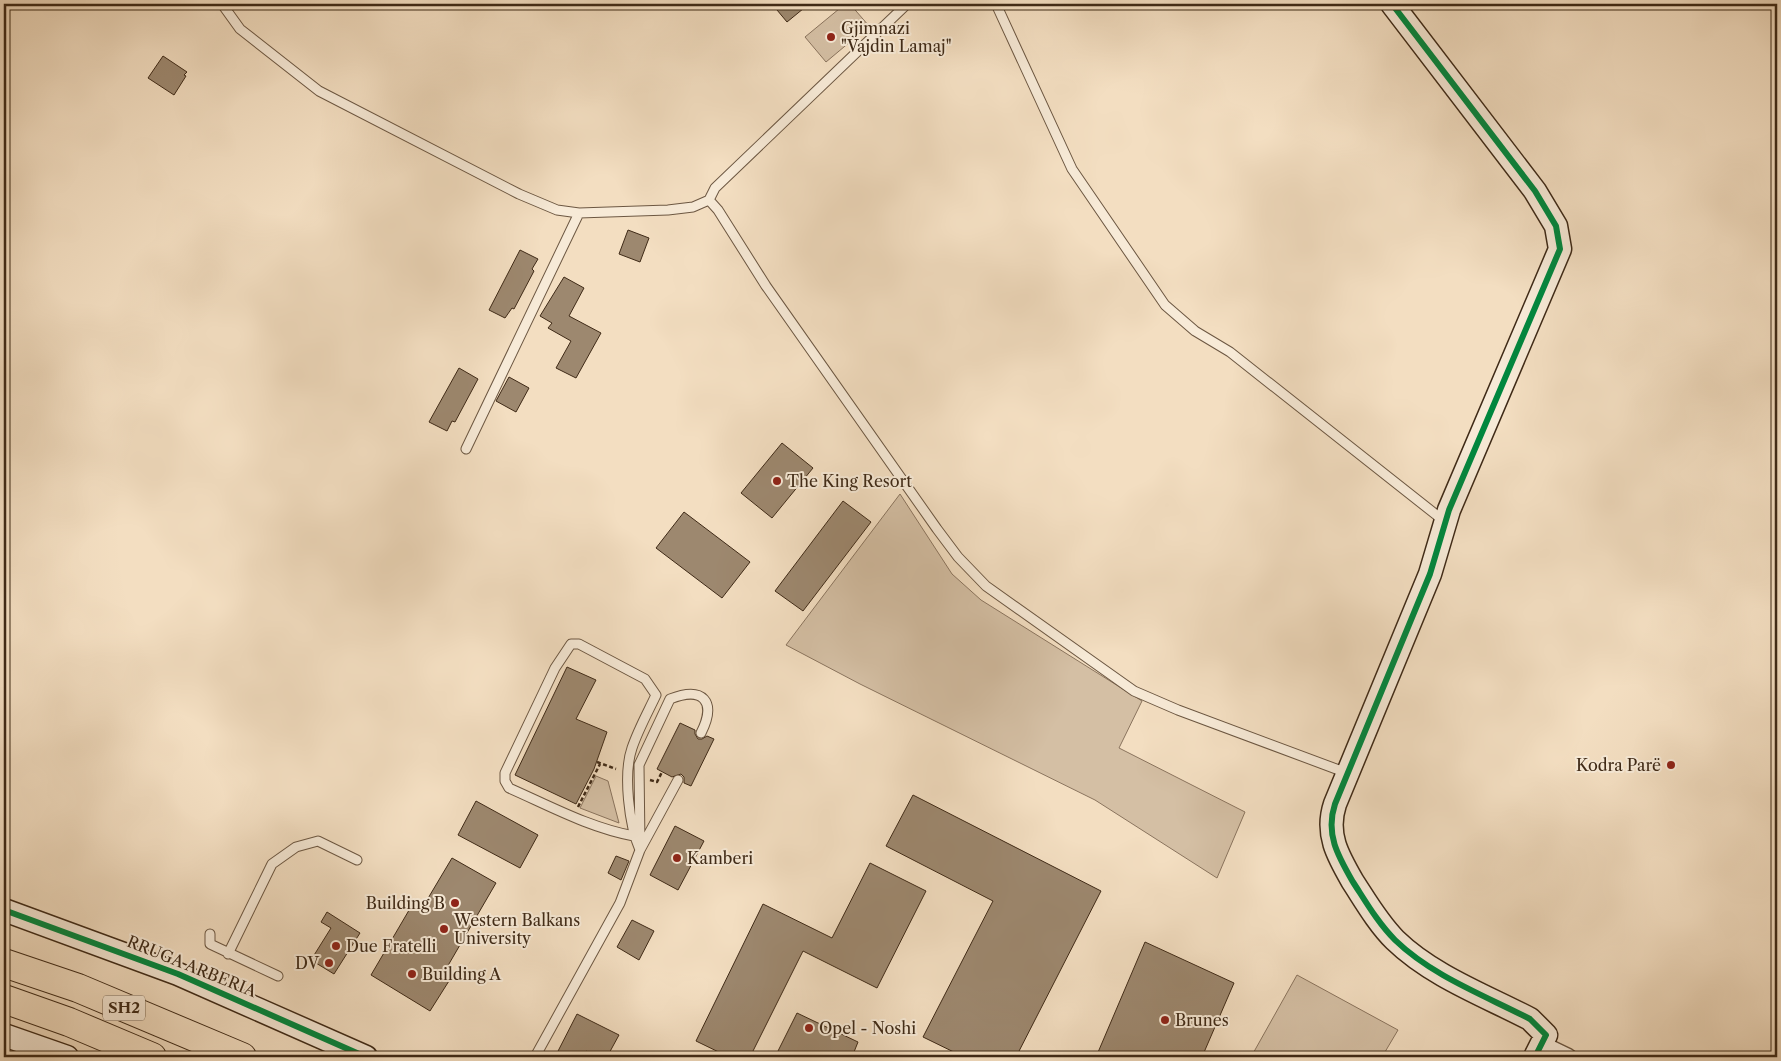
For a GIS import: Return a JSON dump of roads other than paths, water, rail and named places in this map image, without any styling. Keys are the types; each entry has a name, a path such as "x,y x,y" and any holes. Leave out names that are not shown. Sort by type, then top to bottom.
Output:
{"highway":[{"name":"SH2","path":"4,962 78,988 242,1057"},
{"name":"SH2","path":"4,999 69,1022 152,1057"}],"street":[{"path":"1392,4 1535,191 1556,226 1560,249 1445,522 1430,574 1332,812 1331,836 1343,864 1374,914 1397,942 1435,970 1530,1019 1546,1035 1538,1051 1568,1057"},
{"name":"RRUGA ARBERIA","path":"4,910 178,974 366,1057"},
{"path":"4,1035 67,1057"}],"lane":[{"path":"222,4 240,29 319,91 519,194 557,210 579,213 668,210 693,207 709,200 714,188 907,4"},
{"path":"996,4 1072,169 1165,305 1195,331 1230,352 1445,522"},
{"path":"709,200 718,210 766,286 936,529 958,557 986,586 1134,691 1178,710 1348,773"},
{"path":"466,449 579,213"},
{"path":"634,836 611,832 509,788 505,781 505,773 555,668 571,644 579,644 645,679 656,695 632,749 628,779 634,836 640,850"},
{"path":"640,850 639,765 670,699 687,692 701,696 707,704 707,720 701,733"},
{"path":"535,1057 620,903 640,850 678,780"},
{"path":"228,954 272,864 296,847 318,841 357,860"},
{"path":"210,934 210,944 278,976"}],"place":[{"name":"Gjimnazi \"Vajdin Lamaj\"","path":"831,37"},
{"name":"The King Resort","path":"777,481"},
{"name":"Kodra Parë","path":"1671,765"},
{"name":"Kamberi","path":"677,858"},
{"name":"Building B","path":"455,903"},
{"name":"Western Balkans University","path":"444,929"},
{"name":"Due Fratelli","path":"336,946"},
{"name":"DV","path":"329,963"},
{"name":"Building A","path":"412,974"},
{"name":"Brunes","path":"1165,1020"},
{"name":"Opel - Noshi","path":"809,1028"}]}
